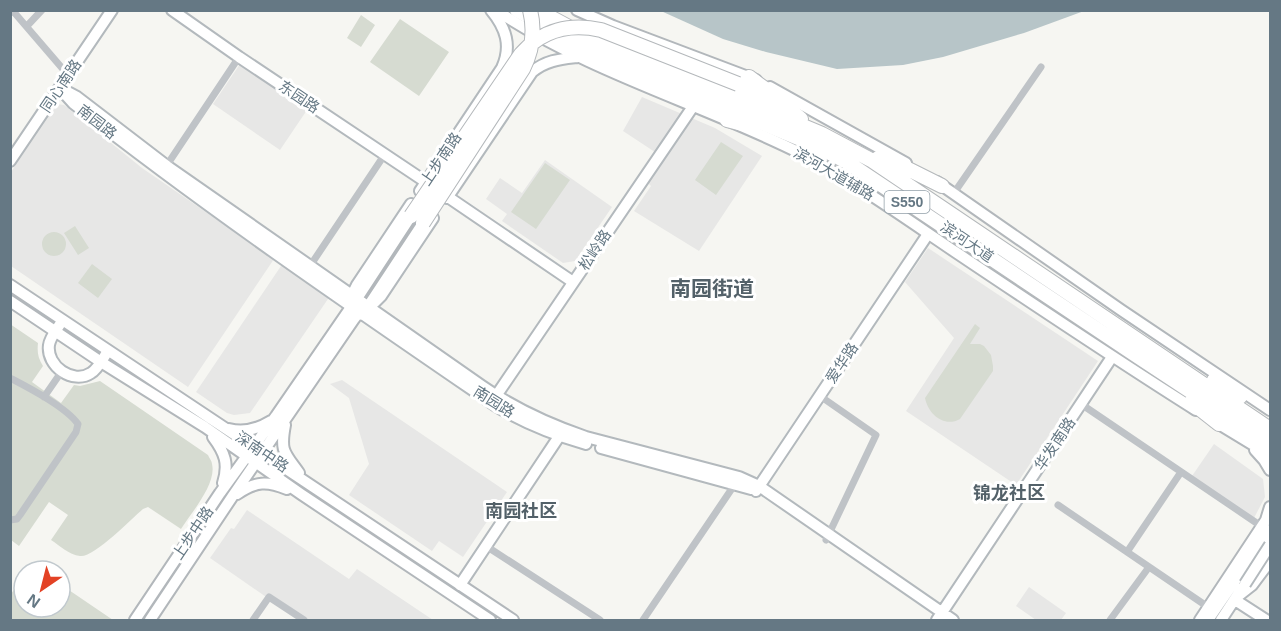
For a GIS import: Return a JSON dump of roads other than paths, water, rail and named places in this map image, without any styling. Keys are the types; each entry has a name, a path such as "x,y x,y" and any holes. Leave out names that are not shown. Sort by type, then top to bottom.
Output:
{"highway":[{"name":"滨河大道","path":"517,10 581,47 818,139 837,142 871,160 1270,444"},
{"path":"423,224 524,69 531,49 533,24 530,10"},
{"name":"滨河大道","path":"537,10 578,32 818,139 862,171 1139,350 1270,429"},
{"path":"411,216 521,54 539,37 556,30 583,27 601,30 744,80 764,99 791,112 818,139"},
{"path":"727,120 818,139"},
{"path":"837,142 906,168 948,190"},
{"path":"1139,350 1193,368 1240,397"},
{"path":"1139,350 1219,424"}],"main road":[{"name":"同心南路","path":"10,161 112,10"},
{"name":"东园路","path":"172,10 426,182"},
{"name":"上步南路","path":"281,418 426,182 502,68 507,51 506,35 491,10"},
{"name":"滨河大道辅路","path":"496,10 549,43 578,57 694,105 799,153 832,171 876,197 1112,357 1270,455"},
{"path":"578,10 744,80 770,86 908,164 1270,410"},
{"name":"上步南路","path":"258,450 357,315 381,296 532,72 555,60 578,57"},
{"path":"502,68 511,61 520,62 526,68 526,81"},
{"name":"南园路","path":"60,88 73,103 353,300"},
{"name":"松岭路","path":"496,396 694,105"},
{"name":"南园路","path":"165,169 310,266 365,310 496,406 562,433 647,461 757,489"},
{"path":"448,197 573,282"},
{"name":"上步南路","path":"353,300 411,216"},
{"name":"上步南路","path":"365,310 423,224"},
{"name":"爱华路","path":"757,489 928,234"},
{"name":"深南中路","path":"10,285 513,621"},
{"name":"深南中路","path":"10,301 205,428 490,621"},
{"name":"南园路","path":"365,310 496,396 562,433 586,437 739,477 940,618 952,621"},
{"path":"62,321 50,341 49,351 52,361 62,371 70,376 85,376 93,372 108,351"},
{"name":"华发南路","path":"940,618 1112,357"},
{"path":"1196,360 1240,397 1270,417"},
{"path":"222,426 247,431 281,418 283,449 304,481"},
{"path":"205,428 217,443 226,463 227,471 220,492"},
{"path":"460,585 562,433"},
{"path":"1239,437 1258,453 1270,470"},
{"name":"上步中路","path":"150,621 232,497 258,450"},
{"name":"上步中路","path":"135,621 220,492 251,460"},
{"path":"232,497 247,488 264,483 278,485 301,494"},
{"path":"1221,621 1236,598 1267,522 1270,507"},
{"path":"1200,621 1267,522"},
{"path":"1208,621 1270,545"},
{"path":"1236,598 1252,585 1270,561"},
{"path":"1236,598 1266,621"}],"street":[{"path":"10,12 13,10 68,75"},
{"path":"27,26 42,10"},
{"path":"165,169 239,57"},
{"path":"948,190 1041,67"},
{"path":"310,266 385,154"},
{"path":"44,397 62,371"},
{"path":"10,378 44,397 78,424 78,428 20,515 17,519 10,520"},
{"path":"820,396 876,435 827,537"},
{"path":"1082,404 1181,472 1267,522"},
{"path":"1127,552 1181,472"},
{"path":"643,621 735,484"},
{"path":"1058,505 1208,607"},
{"path":"486,546 600,621"},
{"path":"1110,621 1149,567"},
{"path":"253,621 269,597 304,621"}],"district":[{"name":"南园街道","path":"712,289"},
{"name":"锦龙社区","path":"1009,493"},
{"name":"南园社区","path":"521,511"}]}
